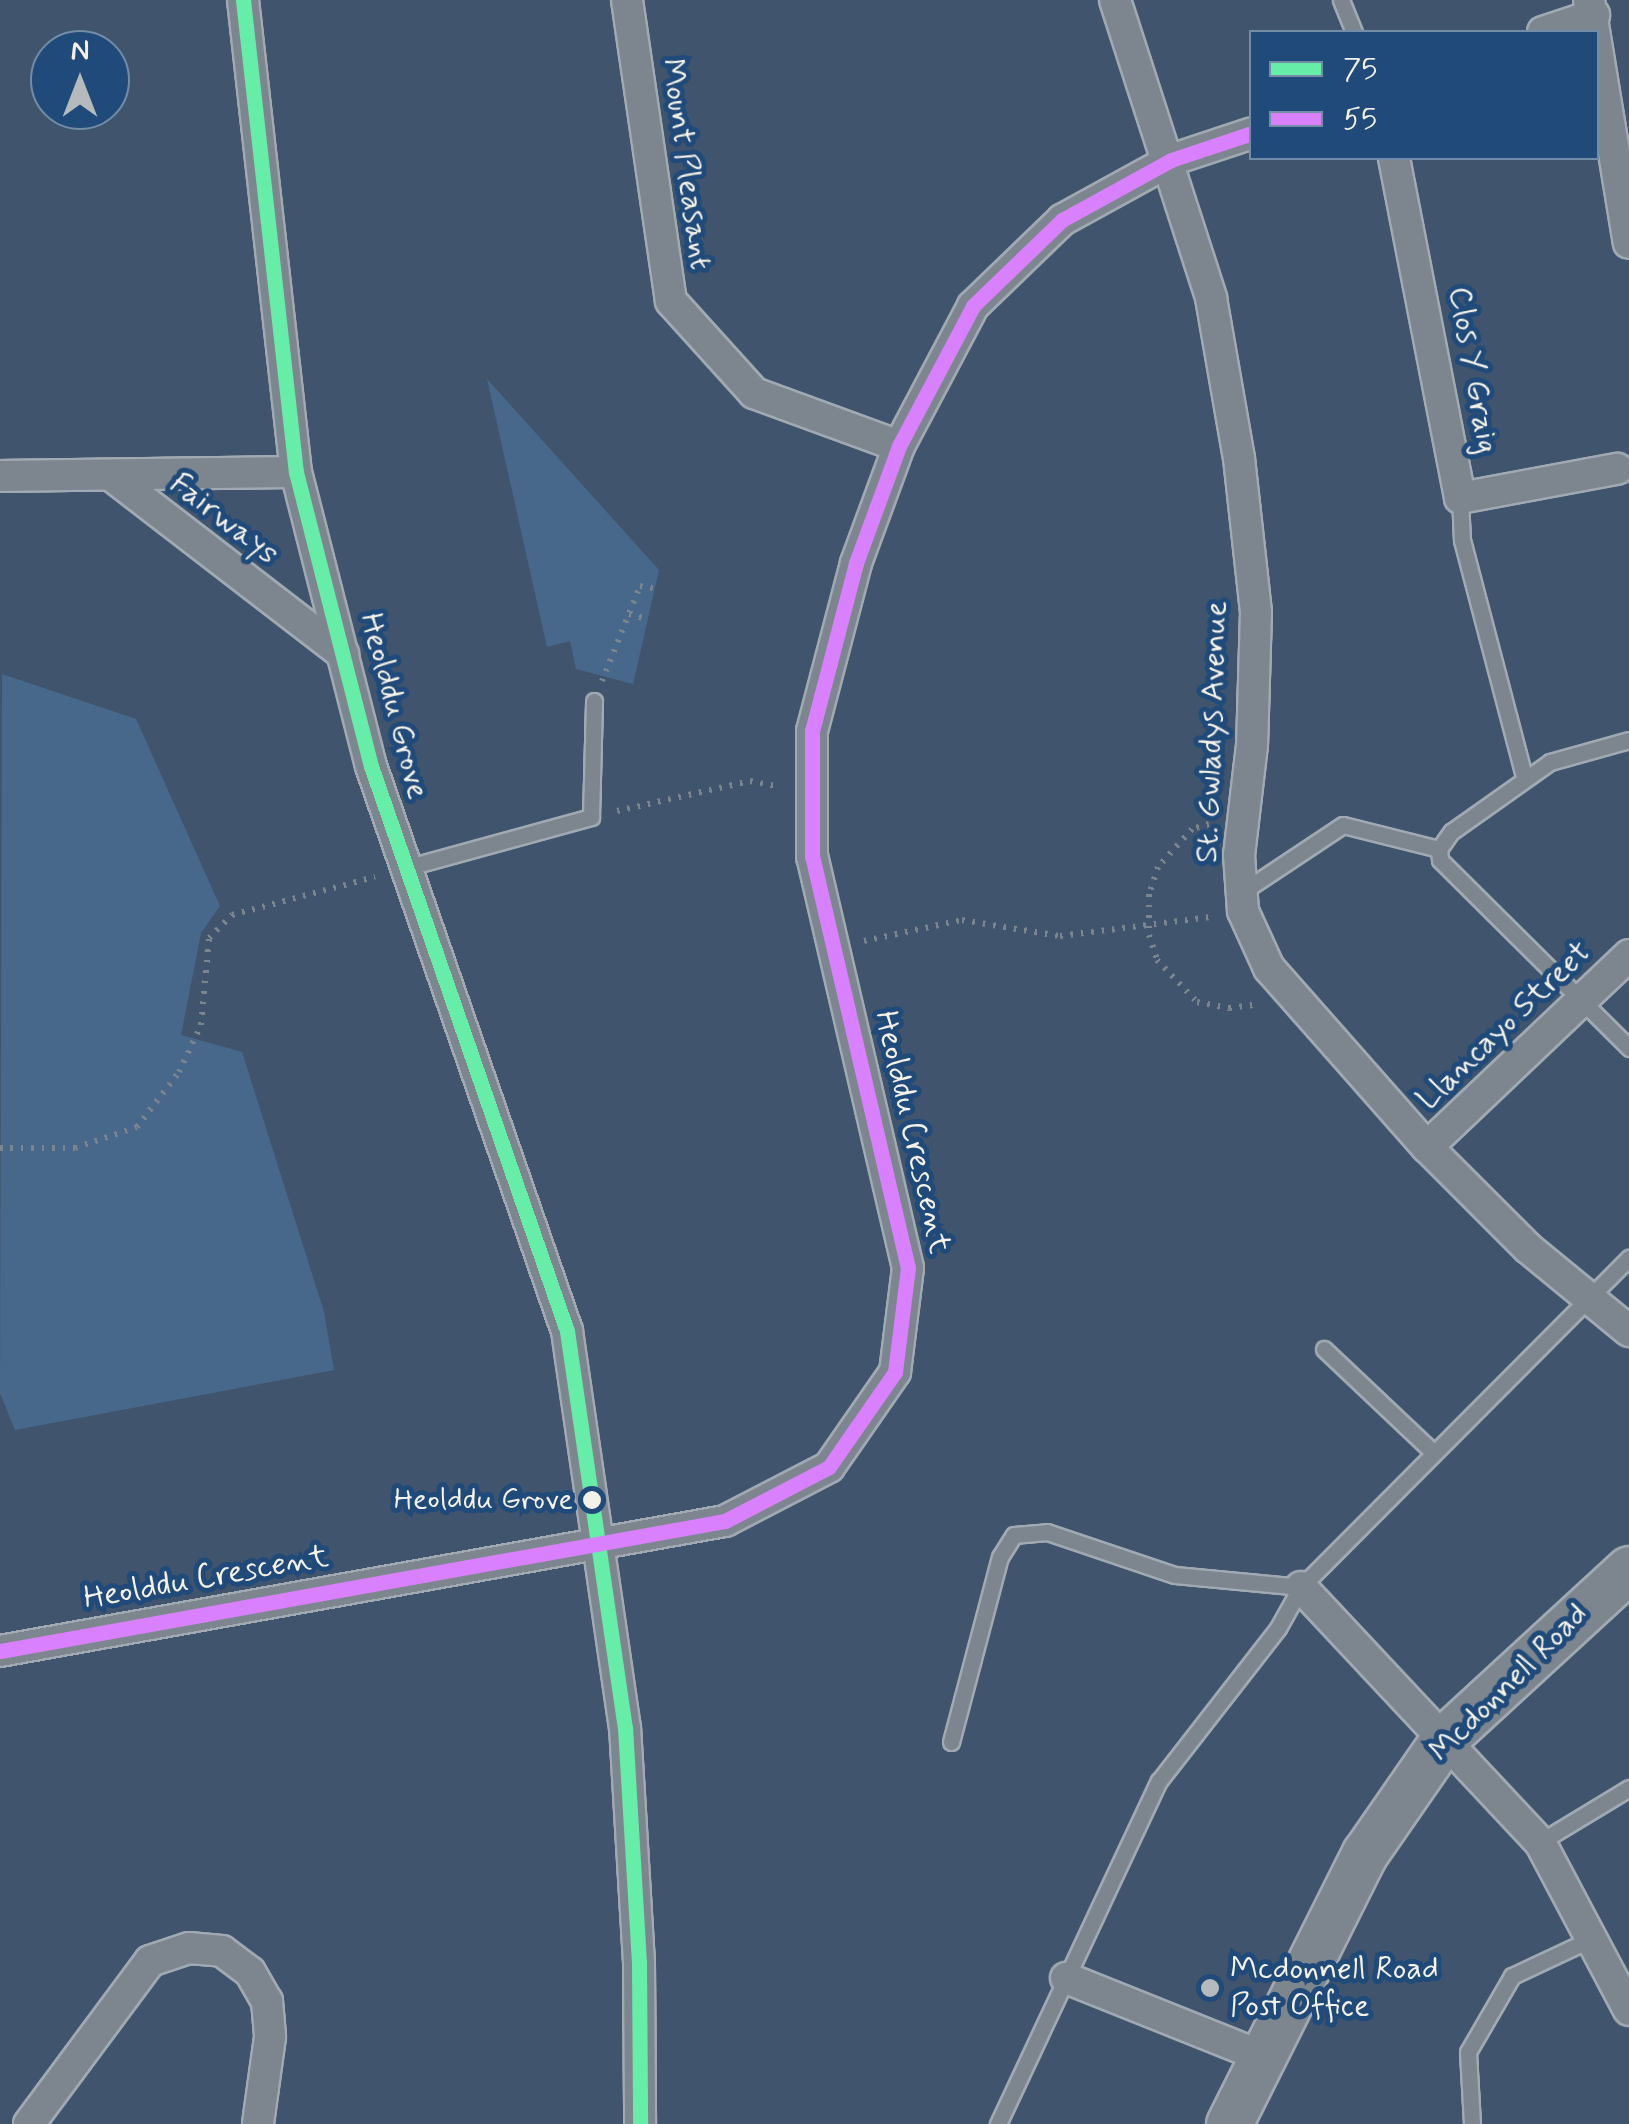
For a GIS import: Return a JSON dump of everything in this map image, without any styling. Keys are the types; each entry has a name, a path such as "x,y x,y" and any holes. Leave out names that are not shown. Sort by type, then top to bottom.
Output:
{"street":[{"name":"Heolddu Grove","path":"243,0 296,472 342,654 406,868 567,1331 602,1541 625,1727 639,1962 640,2124"},
{"name":"Mount Pleasant","path":"626,0 670,302 754,393 898,446"},
{"name":"St. Gwladys Avenue","path":"1115,0 1171,160 1212,298 1256,612 1243,821 1243,911 1284,984 1427,1147 1591,1301 1629,1330"},
{"path":"1547,30 1591,8"},
{"path":"1599,57 1629,243"},
{"name":"Heolddu Crescent","path":"0,1651 725,1521 829,1467 896,1372 908,1268 812,857 812,731 832,647 898,446 974,306 1062,220 1171,160 1249,134"},
{"name":"Clos Y Graig","path":"1394,160 1460,498 1617,469"},
{"name":"Fairways","path":"0,476 296,472"},
{"name":"Fairways","path":"112,476 342,654"},
{"name":"Llancayo Street","path":"1427,1147 1629,955"},
{"name":"Mcdonnell Road","path":"1230,2124 1259,2055 1365,1854 1444,1739 1629,1568"},
{"path":"1300,1587 1540,1842 1629,2010"},
{"path":"29,2124 150,1961 190,1948 222,1952 250,1972 267,2001 270,2037 258,2124"},
{"path":"1066,1978 1259,2055"}],"lane":[{"path":"1341,0 1353,30"},
{"path":"1460,498 1462,540 1524,777"},
{"path":"406,868 591,817 594,701"},
{"path":"1629,740 1550,762 1451,832 1440,849 1440,860 1629,1048"},
{"path":"1242,892 1343,826 1440,849"},
{"path":"998,2124 1160,1781 1278,1628 1300,1587 1433,1452 1591,1301 1629,1258"},
{"path":"1324,1350 1433,1452"},
{"path":"951,1742 1000,1557 1014,1535 1048,1532 1176,1574 1300,1587"},
{"path":"1540,1842 1629,1788"},
{"path":"1472,2124 1468,2052 1512,1976 1592,1938"}],"path":[{"path":"594,701 640,586 653,588"},
{"path":"629,614 646,619"},
{"path":"591,817 750,781 810,790"},
{"path":"1243,821 1192,829 1176,845 1158,866 1148,926 1157,960 1198,1002 1228,1008 1262,1004 1284,984"},
{"path":"0,1148 76,1148 138,1127 179,1072 201,1025 209,938 232,915 406,868"},
{"path":"834,948 962,920 1060,936 1200,920"}],"shaded area":[{"path":"487,379 659,570 633,684 576,669 570,641 547,647"},
{"path":"2,674 136,719 220,906 201,933 181,1035 242,1052 324,1312 334,1370 15,1430 0,1393"}],"transit line":[{"name":"75","path":"243,0 296,472 371,766 567,1331 625,1727 639,1963 640,2124"},
{"name":"55","path":"0,1651 725,1521 829,1467 895,1372 908,1268 812,857 812,731 856,563 899,446 973,306 1062,220 1171,160 1249,134"}],"place":[{"name":"Heolddu Grove","path":"592,1500"},
{"name":"Mcdonnell Road Post Office","path":"1210,1988"}]}
